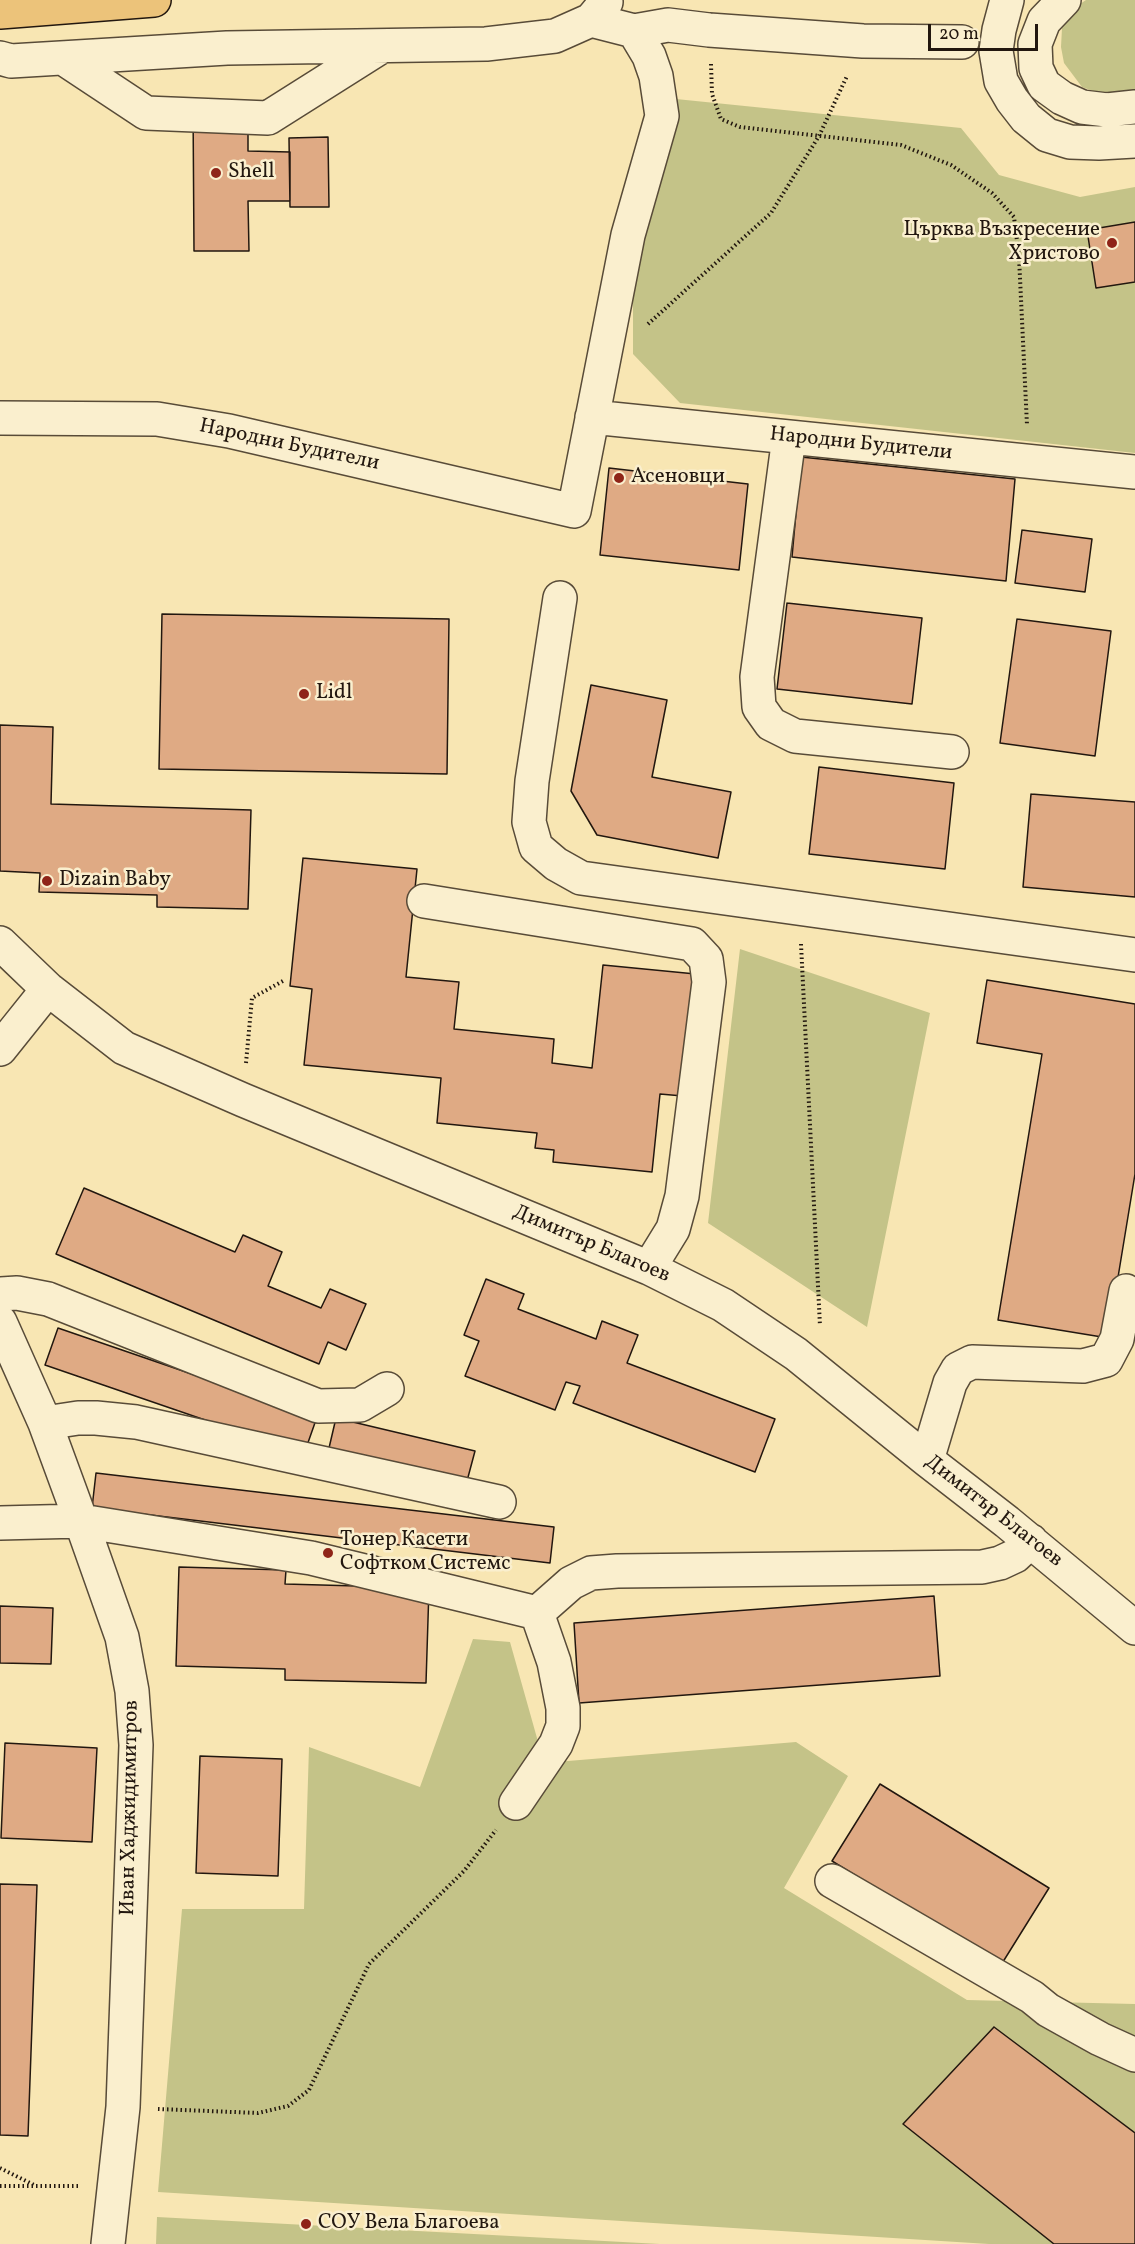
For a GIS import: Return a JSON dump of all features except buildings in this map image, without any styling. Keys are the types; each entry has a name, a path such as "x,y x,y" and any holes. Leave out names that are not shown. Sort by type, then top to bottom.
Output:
{"main road":[{"path":"0,12 154,0"}],"street":[{"path":"1007,0 996,51 1001,81 1026,118 1047,135 1070,142 1135,141"},
{"path":"1064,0 1044,21 1035,44 1036,68 1044,85 1062,98 1082,107 1107,110 1135,107"},
{"path":"0,58 11,61 227,48 486,44 555,36 599,10 634,31 649,56 656,76 662,116 628,235 592,417"},
{"path":"634,31 668,24 709,30 863,41 962,42"},
{"path":"63,58 146,113 268,118 382,46"},
{"name":"Народни Будители","path":"0,418 157,419 219,429 574,511 592,417 1133,473"},
{"path":"789,437 757,676 759,707 771,724 795,736 952,752"},
{"path":"560,598 532,781 529,822 536,847 555,864 580,878 1135,955"},
{"path":"424,901 692,944 706,958 710,982 682,1196 673,1229 649,1268"},
{"name":"Димитър Благоев","path":"0,943 48,989 124,1048 243,1100 649,1268 723,1305 796,1354 1031,1541 1135,1628"},
{"path":"0,1049 48,989"},
{"path":"927,1460 950,1383 958,1368 972,1362 1083,1366 1106,1360 1117,1339 1126,1291"},
{"path":"0,1294 17,1293 48,1299 318,1406 360,1405 387,1389"},
{"name":"Иван Хаджидимитров","path":"0,1322 45,1423 81,1521 122,1637 132,1691 136,1745 123,2107 108,2244"},
{"path":"45,1423 78,1418 136,1422 499,1502"},
{"path":"0,1523 81,1521 311,1558 537,1613"},
{"path":"537,1613 571,1583 591,1573 617,1570 982,1567 1000,1563 1015,1556 1031,1541"},
{"path":"516,1803 556,1744 563,1726 554,1662 537,1613"},
{"path":"832,1881 1032,1997 1048,2010 1100,2039 1135,2055"}],"path":[{"path":"709,30 712,94 721,119 740,127 901,145 951,165 992,193 1014,217 1019,257 1029,462"},
{"path":"646,326 771,213 819,136 863,41"},
{"path":"800,908 820,1327 815,1370"},
{"path":"243,1100 250,1003 256,995 283,981"},
{"path":"123,2107 258,2113 288,2106 309,2090 369,1964 464,1871 516,1803"},
{"path":"0,2168 37,2187"},
{"path":"0,2186 114,2185"}],"shaded area":[{"path":"1086,0 1135,0 1135,89 1107,96 1082,87 1064,63 1061,47 1062,28 1071,10"},
{"path":"676,99 961,128 999,175 1080,197 1135,187 1135,453 680,403 633,354 633,242"},
{"path":"740,949 930,1013 867,1327 708,1223"},
{"path":"473,1639 510,1642 544,1763 796,1742 848,1776 784,1888 967,2000 1135,2004 1135,2244 989,2244 158,2192 182,1909 304,1909 309,1747 420,1787"},
{"path":"157,2217 660,2244 156,2244"}],"place":[{"name":"Shell","path":"216,173"},
{"name":"Църква Възкресение Христово","path":"1112,243"},
{"name":"Асеновци","path":"619,478"},
{"name":"Lidl","path":"304,694"},
{"name":"Dizain Baby","path":"47,881"},
{"name":"Тонер Касети Софтком Системс","path":"328,1553"},
{"name":"СОУ Вела Благоева","path":"306,2224"}]}
